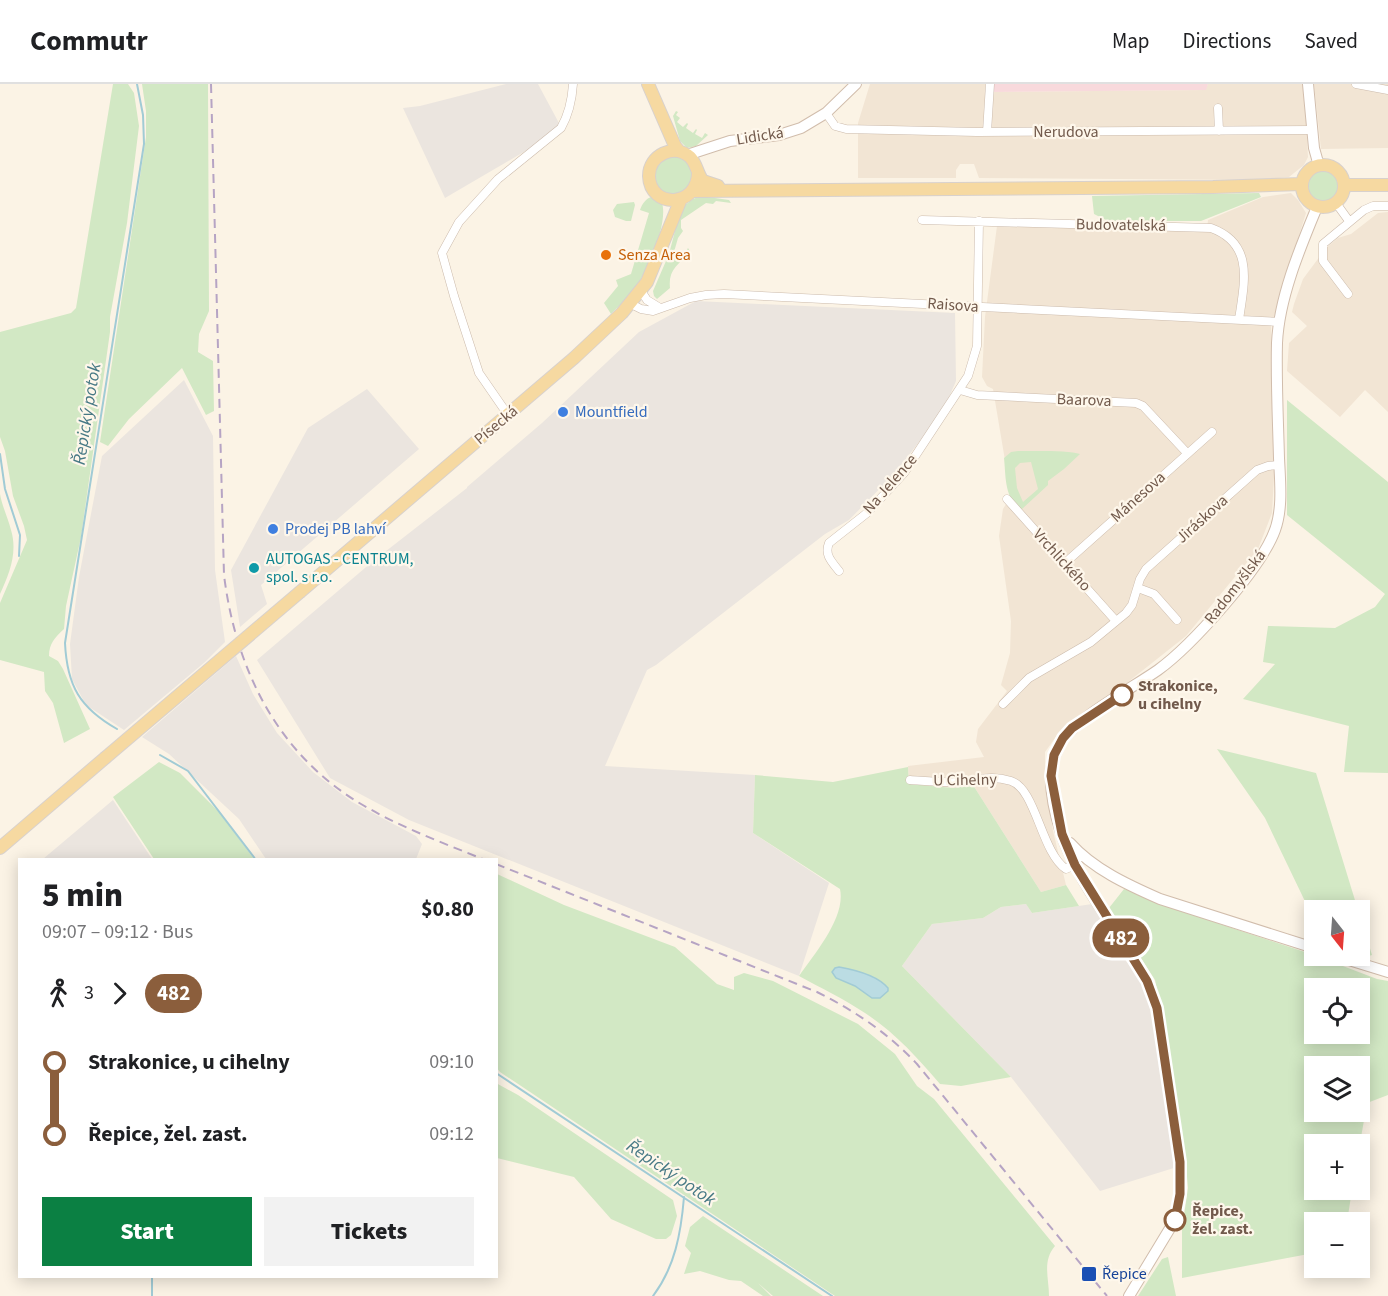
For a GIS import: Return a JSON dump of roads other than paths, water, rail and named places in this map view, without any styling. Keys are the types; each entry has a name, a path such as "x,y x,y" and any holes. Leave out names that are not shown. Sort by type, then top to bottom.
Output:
{"main road":[{"path":"648,84 675,146 697,169 703,181 734,190"},
{"name":"Lidická","path":"683,153 741,139 779,135 801,128 826,113 856,84"},
{"path":"1308,84 1314,148 1319,166"},
{"path":"663,153 666,139 664,119"},
{"name":"Lidická","path":"697,169 702,158 721,144"},
{"path":"683,153 663,153 657,157 649,171 651,187 663,198 681,199 692,191 698,179 697,169"},
{"path":"1319,166 1336,170 1344,185 1342,195 1336,203 1327,207 1317,207 1304,195 1302,184 1310,170 1319,166"},
{"path":"692,191 1202,187 1302,184"},
{"path":"1344,185 1388,185"},
{"name":"Písecká","path":"663,198 668,211 665,238"},
{"name":"Písecká","path":"0,848 300,592 505,411 586,348 631,304 641,291 655,267 676,207 681,199"},
{"name":"Radomyšlská","path":"1129,1296 1175,1220 1181,1180 1168,1079 1157,1008 1152,993 1062,834 1051,776 1052,765 1058,746 1072,728 1159,669 1188,645 1242,582 1268,546 1277,524 1280,499 1277,353 1280,322 1288,288 1317,207"},
{"path":"1078,861 1160,899 1304,945"},
{"path":"1368,966 1388,972"}],"street":[{"name":"Písecká","path":"505,411 479,373 442,253 459,222 498,179 561,128 572,99 573,84"},
{"path":"987,132 990,84"},
{"path":"1356,84 1388,90"},
{"path":"1218,108 1219,131"},
{"name":"Nerudova","path":"826,113 833,124 842,129 987,132 1312,130"},
{"path":"1336,203 1349,221"},
{"path":"1348,294 1323,261 1322,248 1325,240 1364,210 1373,206 1388,206"},
{"name":"Budovatelská","path":"922,220 1205,226 1220,231 1235,243 1244,261 1245,272 1239,320"},
{"name":"Na Jelence","path":"840,571 828,556 826,549 829,543 867,513 904,473 960,390 975,356 979,307 979,221"},
{"path":"641,291 647,300 660,308"},
{"name":"Raisova","path":"631,304 654,311 706,294 724,294 1280,322"},
{"name":"Baarova","path":"960,390 976,395 1136,403 1143,406 1187,453"},
{"name":"Mánesova","path":"1065,562 1212,432"},
{"name":"Jiráskova","path":"1003,704 1029,678 1091,642 1130,609 1146,569 1257,470 1279,465"},
{"name":"Vrchlického","path":"1007,499 1116,621"},
{"path":"1138,588 1154,594 1177,620"},
{"name":"U Cihelny","path":"910,780 957,782 982,777 1010,780 1019,784 1059,864 1066,869 1078,861"}],"water":[{"path":"839,967 872,976 883,983 888,991 880,998 872,998 855,986 836,978 832,972"}],"waterway":[{"name":"Řepický potok","path":"117,729 94,713 78,694 69,672 65,643 144,144 143,115 137,84"},
{"path":"0,454 5,489 20,535 19,556"},
{"name":"Řepický potok","path":"160,755 188,771 254,858"},
{"name":"Řepický potok","path":"498,1074 832,1296"},
{"path":"653,1296 667,1273 676,1249 684,1197"},
{"path":"152,1278 152,1296"}],"railway":[{"path":"211,84 224,575 239,645 268,709 287,738 310,765 337,788 382,816 480,858"},
{"path":"498,865 817,992 870,1024 894,1042 917,1064 1107,1296"}],"place":[{"name":"Senza Area","path":"606,255"},
{"name":"Mountfield","path":"563,412"},
{"name":"Prodej PB lahví","path":"273,529"},
{"name":"AUTOGAS - CENTRUM, spol. s r.o.","path":"254,568"},
{"name":"Strakonice, u cihelny","path":"1122,695"},
{"name":"Řepice, žel. zast.","path":"1175,1220"},
{"name":"Řepice","path":"1089,1274"}]}
